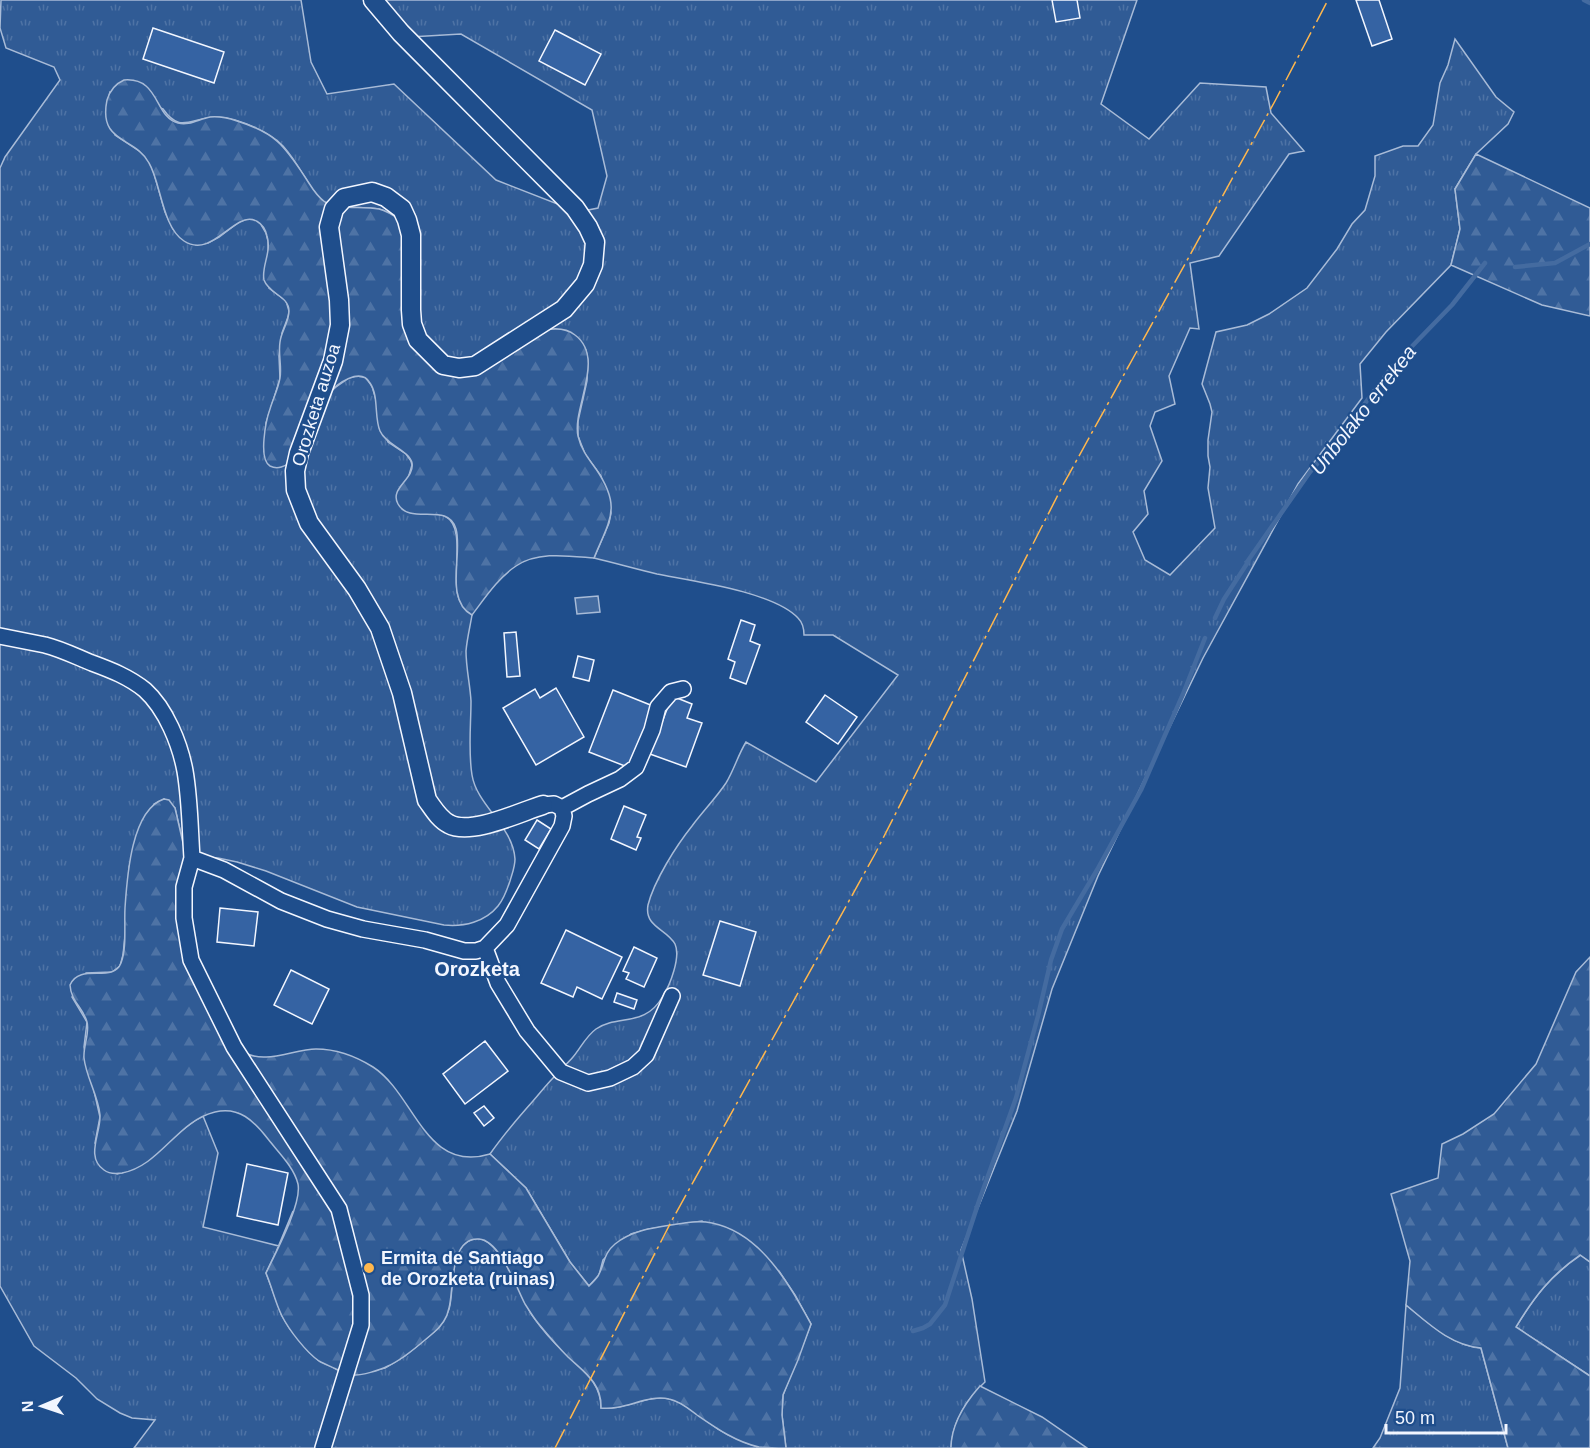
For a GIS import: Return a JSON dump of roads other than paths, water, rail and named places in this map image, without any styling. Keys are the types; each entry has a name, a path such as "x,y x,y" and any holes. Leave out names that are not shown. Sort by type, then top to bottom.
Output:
{"street":[{"name":"Orozketa auzoa","path":"373,0 401,33 575,208 588,226 595,243 593,265 585,284 564,309 475,366 459,368 443,365 418,340 412,324 411,235 402,209 386,197 372,192 344,198 334,209 329,227 339,300 339,325 333,361 294,471 296,490 309,523 357,588 380,628 402,693 428,800 436,813 449,825 478,827 543,805"},
{"path":"0,636 47,646 124,675 146,691 163,712 171,728 182,758 188,792 192,858 184,887 184,918 191,960 234,1047 339,1209 361,1295 361,1325 323,1448"},
{"path":"562,808 620,779 636,767 652,730 658,707 671,692 682,689"},
{"path":"192,858 224,870 281,901 327,919 363,929 425,940 464,951 476,951 485,948 507,925 562,826 564,816 562,808 554,804 543,805"},
{"path":"485,948 498,983 527,1031 561,1072 588,1083 610,1078 633,1067 646,1055 672,996"}],"waterway":[{"path":"1584,0 1590,3"},
{"name":"Unbolako errekea","path":"1515,267 1555,263 1590,244"},
{"name":"Unbolako errekea","path":"1215,618 1247,562 1310,472 1341,436 1391,368 1452,305 1485,263"},
{"path":"913,1331 930,1324 945,1305 1016,1098 1051,960 1062,929 1141,790 1205,638"}],"place":[{"name":"Ermita de Santiago de Orozketa (ruinas)","path":"369,1268"}],"district":[{"name":"Orozketa","path":"477,969"}]}
